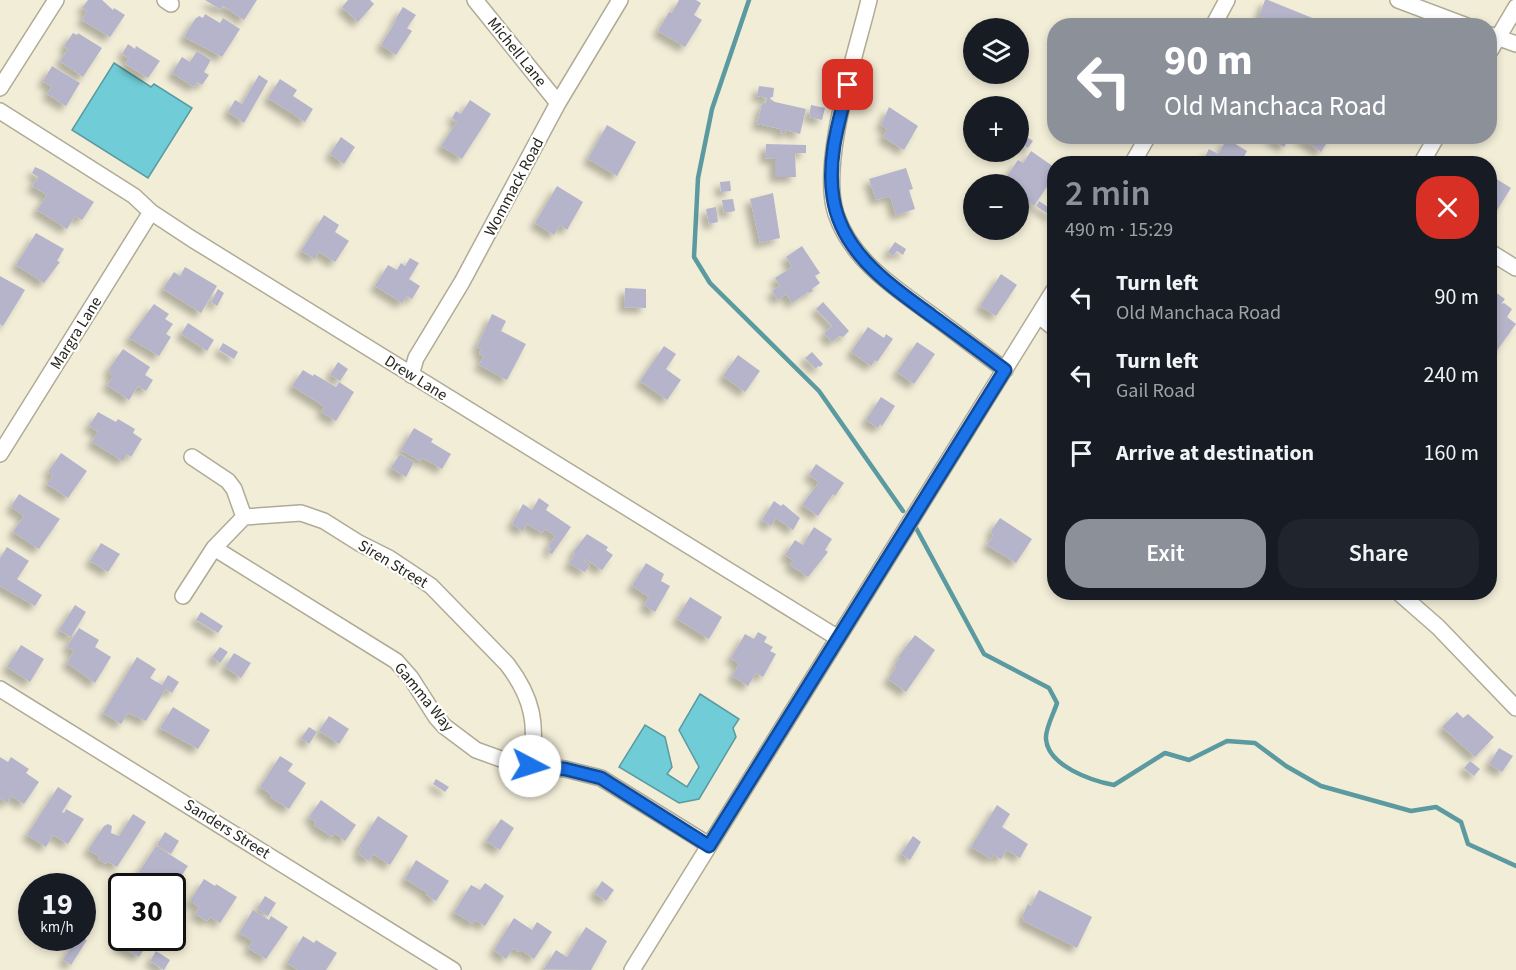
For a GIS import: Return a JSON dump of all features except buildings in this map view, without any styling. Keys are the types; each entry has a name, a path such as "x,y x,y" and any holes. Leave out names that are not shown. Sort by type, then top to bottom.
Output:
{"street":[{"path":"0,88 56,0"},
{"name":"Michell Lane","path":"475,0 558,103"},
{"name":"Wommack Road","path":"411,375 416,358 483,246 558,103 620,0"},
{"path":"869,0 833,150 832,195 836,214 856,252 870,266 890,284 1005,370"},
{"path":"1217,18 1227,0"},
{"path":"1398,0 1446,18"},
{"path":"1497,32 1516,7"},
{"path":"1497,37 1516,44"},
{"name":"Drew Lane","path":"0,111 134,196 150,212 838,638"},
{"name":"Margra Lane","path":"0,454 150,212"},
{"path":"1497,256 1516,268"},
{"path":"632,970 1047,302"},
{"path":"1039,316 1047,322"},
{"path":"183,596 214,548 244,517 234,489 228,481 192,456"},
{"name":"Siren Street","path":"244,517 286,513 313,515 388,558 430,586 507,664 525,691 530,705 535,741 530,766"},
{"name":"Gamma Way","path":"214,548 396,661 411,678 436,717 468,745 485,754 512,763 565,769 601,778 709,846"},
{"path":"1407,600 1438,627 1516,708"},
{"name":"Sanders Street","path":"0,688 453,970"}],"water":[{"path":"114,63 151,87 154,84 192,108 148,178 72,130"},
{"path":"700,694 739,719 733,728 736,737 699,799 679,803 619,767 645,725 665,737 672,767 667,774 687,787 699,767 679,730"}],"waterway":[{"path":"749,0 712,109 698,178 694,257 710,283 819,391 903,511"},
{"path":"916,528 984,654 1049,688 1057,703 1046,739 1054,757 1073,771 1114,785 1165,753 1189,760 1227,741 1255,743 1286,766 1321,786 1411,811 1436,807 1461,822 1468,844 1516,866"}],"route":[{"path":"530,766 565,769 601,778 709,846 1005,370 890,284 856,252 845,233 836,214 832,195 832,171 833,150 848,85"}]}
